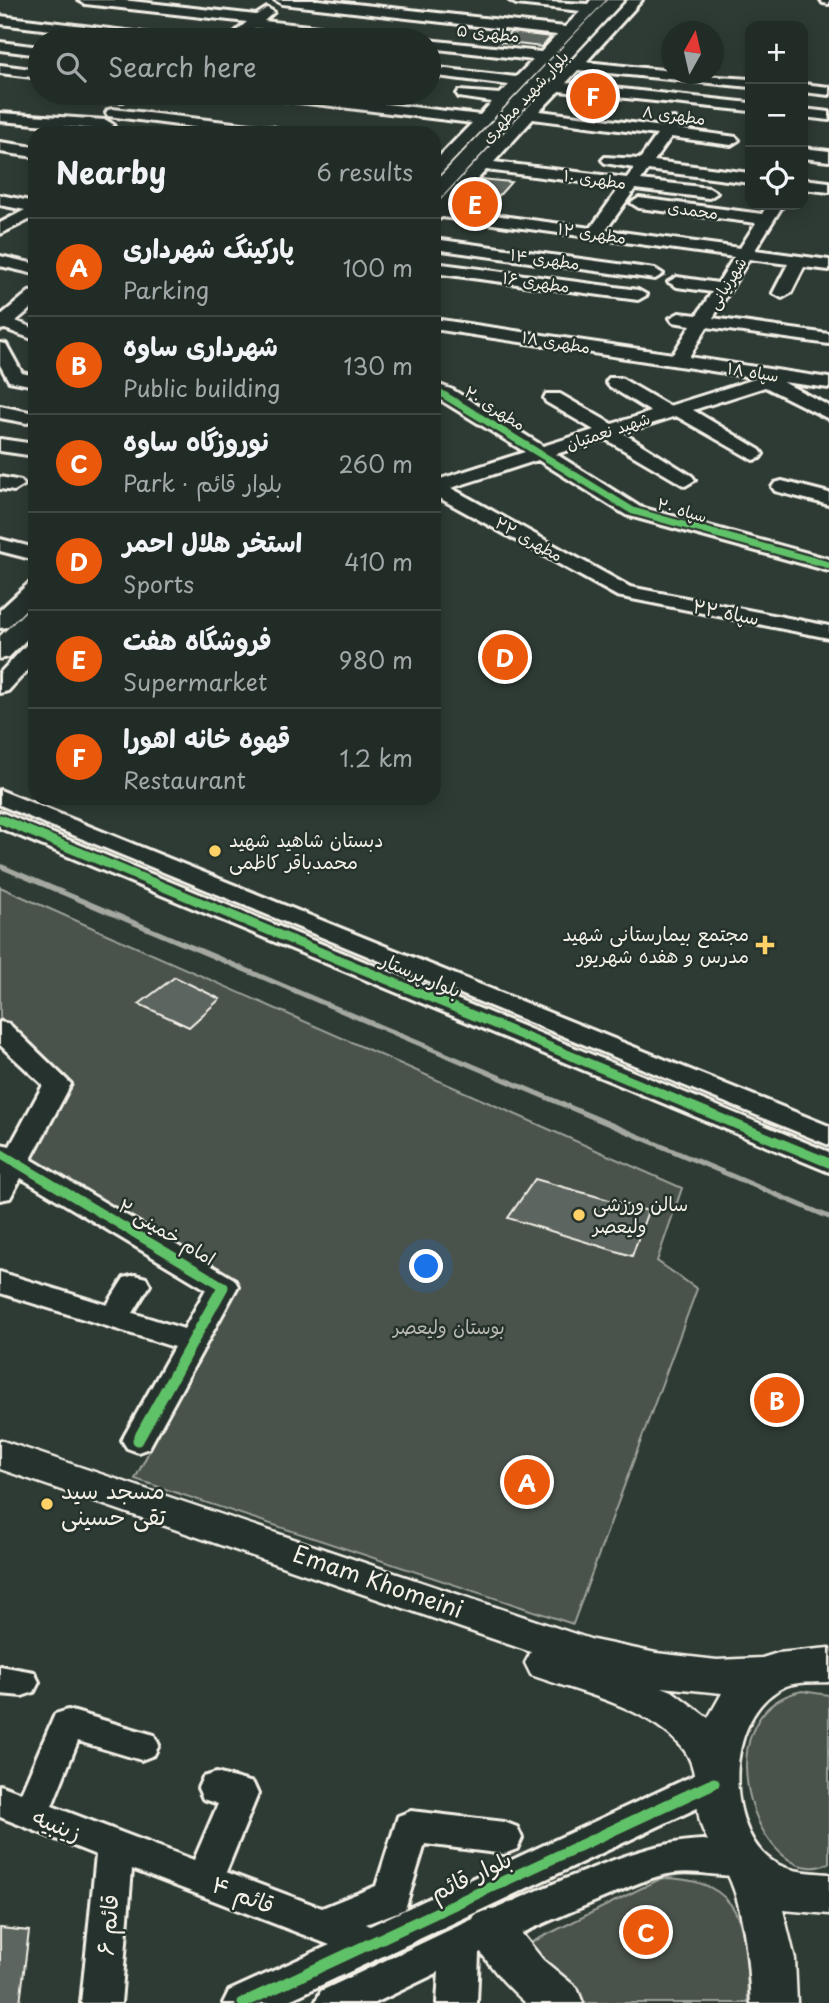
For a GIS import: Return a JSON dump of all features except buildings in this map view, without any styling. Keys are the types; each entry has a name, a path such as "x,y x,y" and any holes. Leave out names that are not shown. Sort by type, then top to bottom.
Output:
{"main road":[{"name":"بلوار شهید مطهری","path":"441,187 616,0"},
{"path":"0,651 28,623"},
{"name":"Emam Khomeini","path":"0,1454 480,1628 657,1703 696,1733 715,1774"},
{"name":"Emam Khomeini","path":"0,1472 480,1628 592,1656 677,1675 726,1679 762,1675 785,1665 822,1658"},
{"path":"762,1675 743,1693 727,1717 718,1744 716,1804 726,1835 746,1865 763,1880 788,1892 813,1896 829,1894"},
{"path":"746,1865 772,1959 774,2003"},
{"path":"476,1937 560,2003"}],"street":[{"path":"85,0 127,2 161,28"},
{"path":"248,28 282,0 568,32"},
{"path":"516,0 595,4"},
{"path":"441,209 635,0"},
{"path":"91,28 127,2"},
{"path":"441,155 483,120 595,4"},
{"path":"0,20 63,28"},
{"path":"175,28 256,22 304,28"},
{"name":"مطهری ۵","path":"441,45 544,57"},
{"path":"0,46 28,50"},
{"path":"575,65 745,82"},
{"path":"0,69 28,72"},
{"path":"441,72 520,82"},
{"path":"555,86 745,106"},
{"path":"808,89 829,91"},
{"path":"464,94 503,99"},
{"path":"596,233 689,100"},
{"path":"234,126 256,105"},
{"path":"364,105 483,120"},
{"path":"0,117 174,107"},
{"path":"115,110 207,126"},
{"name":"مطهری ۸","path":"529,114 731,140"},
{"path":"808,114 829,116"},
{"path":"0,147 28,151"},
{"path":"808,154 829,156"},
{"path":"610,160 745,177"},
{"name":"مطهری ۱۰","path":"482,165 709,193"},
{"path":"808,185 829,187"},
{"path":"571,192 620,199"},
{"name":"محمدی","path":"620,199 771,212"},
{"path":"0,200 28,207"},
{"name":"شهرنیانی","path":"678,360 712,322 723,289 771,212"},
{"path":"0,229 28,213"},
{"name":"مطهری ۱۲","path":"441,215 829,265"},
{"name":"مطهری ۱۴","path":"441,245 655,274"},
{"path":"0,261 28,267"},
{"path":"782,293 798,261"},
{"name":"مطهری ۱۶","path":"441,269 638,295"},
{"path":"677,282 723,289"},
{"path":"1,323 28,301"},
{"path":"679,318 829,339"},
{"path":"785,333 790,321 829,324"},
{"path":"1,323 28,333"},
{"name":"مطهری ۱۸","path":"441,325 678,360"},
{"path":"0,348 7,382"},
{"name":"سپاه ۱۸","path":"678,360 775,379 829,383"},
{"path":"7,382 28,368"},
{"path":"775,379 829,413"},
{"name":"شهید نعمتیان","path":"441,485 775,379"},
{"path":"7,382 28,381"},
{"path":"615,382 753,454"},
{"name":"مطهری ۲۰","path":"441,392 540,453"},
{"path":"553,398 685,480"},
{"path":"0,412 27,417"},
{"path":"0,445 28,449"},
{"name":"سپاه ۲۰","path":"540,453 633,511 829,565"},
{"path":"782,487 829,499"},
{"name":"مطهری ۲۲","path":"441,491 624,592"},
{"path":"0,545 28,552"},
{"name":"سپاه ۲۲","path":"624,592 829,632"},
{"path":"0,622 28,595"},
{"path":"0,686 28,656"},
{"name":"بلوار پرستار","path":"0,797 588,1051 829,1163"},
{"name":"بلوار پرستار","path":"0,819 588,1051 829,1136"},
{"path":"0,1030 57,1084 7,1158 0,1191"},
{"name":"امام خمینی ۲","path":"7,1158 223,1286 138,1440"},
{"path":"0,1282 192,1342"},
{"path":"114,1318 135,1285"},
{"path":"15,1807 68,1724 141,1745"},
{"name":"بلوار قائم","path":"243,2003 520,1875 715,1774"},
{"path":"204,1881 240,1794 216,1788"},
{"name":"زینبیه","path":"15,1807 116,1847"},
{"path":"322,1925 392,1898 411,1827 504,1838"},
{"name":"قائم ۴","path":"116,1847 370,1943"},
{"name":"قائم ۶","path":"102,2003 116,1847"},
{"path":"355,1998 534,1909 648,1863 674,1857 703,1856 746,1865"},
{"path":"520,1875 536,1885 539,1895 534,1909"},
{"path":"457,2003 476,1937"}],"green space":[{"name":"بوستان ولیعصر","path":"0,887 682,1188 657,1261 697,1289 573,1624 135,1479 236,1280 29,1167 68,1078 0,1018"},
{"path":"802,1691 829,1695 829,1863 804,1866 781,1854 762,1829 750,1798 746,1764 752,1732 770,1706"},
{"path":"662,1878 691,1881 712,1888 727,1900 737,1915 743,1933 748,2003 584,2003 527,1960 530,1943"}],"waterway":[{"path":"0,866 829,1217"}],"cycle path":[{"path":"441,392 633,511 829,565"},
{"path":"0,819 829,1163"},
{"path":"0,1153 223,1286 138,1440"},
{"path":"243,2003 714,1783"}],"place":[{"name":"قهوه خانه اهورا","path":"593,96"},
{"name":"فروشگاه هفت","path":"475,204"},
{"name":"استخر هلال احمر","path":"505,657"},
{"name":"دبستان شاهید شهید محمدباقر کاظمی","path":"215,851"},
{"name":"مجتمع بیمارستانی شهید مدرس و هفده شهریور","path":"765,945"},
{"name":"سالن ورزشی ولیعصر","path":"579,1215"},
{"name":"شهرداری ساوه","path":"777,1400"},
{"name":"پارکینگ شهرداری","path":"527,1482"},
{"name":"مسجد سید تقی حسینی","path":"47,1504"},
{"name":"نوروزگاه ساوه","path":"646,1932"}]}
